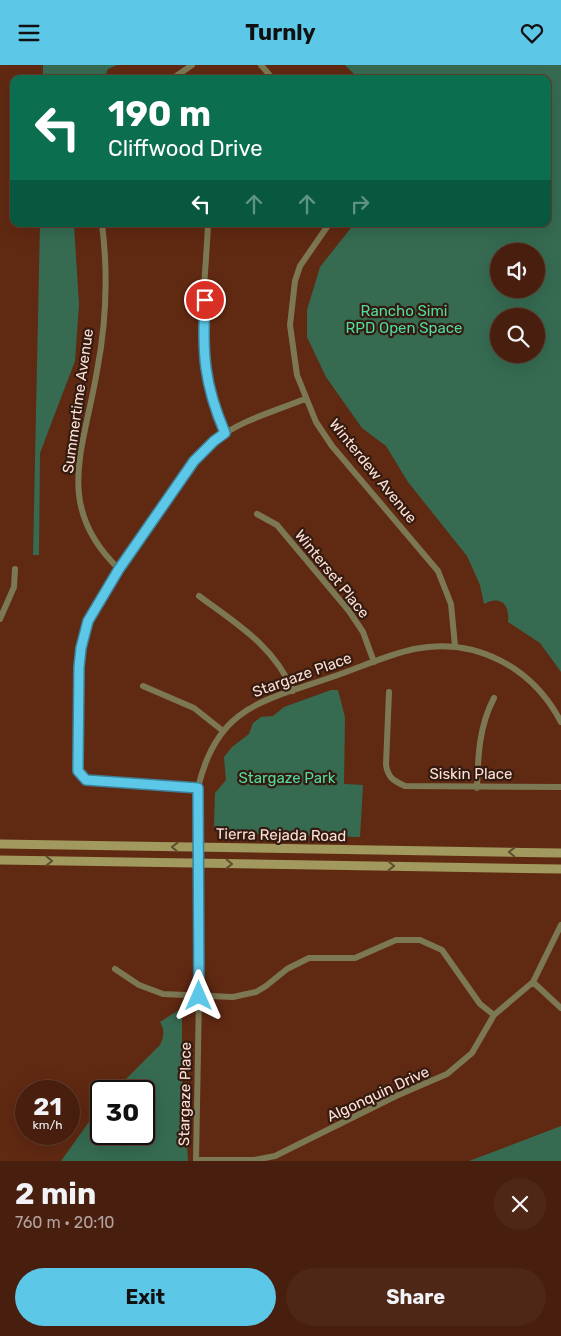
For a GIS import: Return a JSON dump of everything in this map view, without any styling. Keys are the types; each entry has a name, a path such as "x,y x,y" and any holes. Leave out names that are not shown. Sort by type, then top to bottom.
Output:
{"main road":[{"name":"Tierra Rejada Road","path":"0,845 561,853"},
{"name":"Tierra Rejada Road","path":"0,860 561,869"}],"street":[{"path":"178,75 192,65"},
{"path":"261,65 270,75"},
{"name":"Summertime Avenue","path":"102,227 106,265 100,350 80,452 78,492 81,513 90,535 103,554 119,569"},
{"path":"208,227 203,339 204,365 215,409 225,433"},
{"name":"Winterdew Avenue","path":"328,227 300,266 292,297 290,325 292,350 306,399 332,446 438,571 451,604 455,646"},
{"path":"198,788 92,781 86,780 78,771 79,667 82,641 92,614 119,569 194,461 225,433 306,399"},
{"name":"Winterset Place","path":"257,514 276,525 349,611 363,632 374,662"},
{"path":"0,619 14,587 15,569"},
{"path":"199,596 264,645 281,666 293,691"},
{"name":"Stargaze Place","path":"196,1160 199,996 198,788 206,757 223,731 233,720 258,703 414,649 455,646 494,657 511,666 542,692 561,722"},
{"path":"143,686 194,708 223,731"},
{"name":"Siskin Place","path":"389,692 387,771 394,781 405,786 476,788 561,787"},
{"path":"476,788 478,749 485,715 494,698"},
{"path":"560,929 533,982 561,1008"},
{"path":"115,969 128,979 149,990 174,995 244,995 266,986 298,963 322,957 355,958 385,944 408,939 431,944 442,950 480,1004 494,1015"},
{"name":"Algonquin Drive","path":"196,1160 254,1160 275,1156 396,1096 435,1081 462,1063 472,1053 494,1015 533,982"}],"green space":[{"path":"43,65 117,65 108,69 106,75 43,75"},
{"name":"Rancho Simi RPD Open Space","path":"345,65 561,65 561,672 540,643 508,622 506,606 503,603 495,600 484,604 480,585 467,556 408,482 386,446 362,428 326,377 307,337 307,310 320,267 352,227 551,227 551,75 355,75"},
{"path":"40,227 74,227 79,305 75,361 40,453 39,555 33,555"},
{"name":"Stargaze Park","path":"331,690 338,690 345,717 344,784 363,785 360,837 220,833 216,831 214,826 215,793 226,780 224,757 232,747 249,734 253,723 261,717 273,716 284,707"},
{"path":"182,1008 182,1127 186,1128 188,1161 61,1161 72,1145 80,1145 80,1134 90,1120 90,1145 155,1145 155,1080 125,1080 160,1045 163,1028 160,1022"},
{"path":"561,1126 561,1161 469,1161"}],"route":[{"path":"199,996 198,788 86,780 78,771 78,763 79,667 81,648 88,621 119,569 194,461 225,433 208,387 204,365 205,300"}]}
